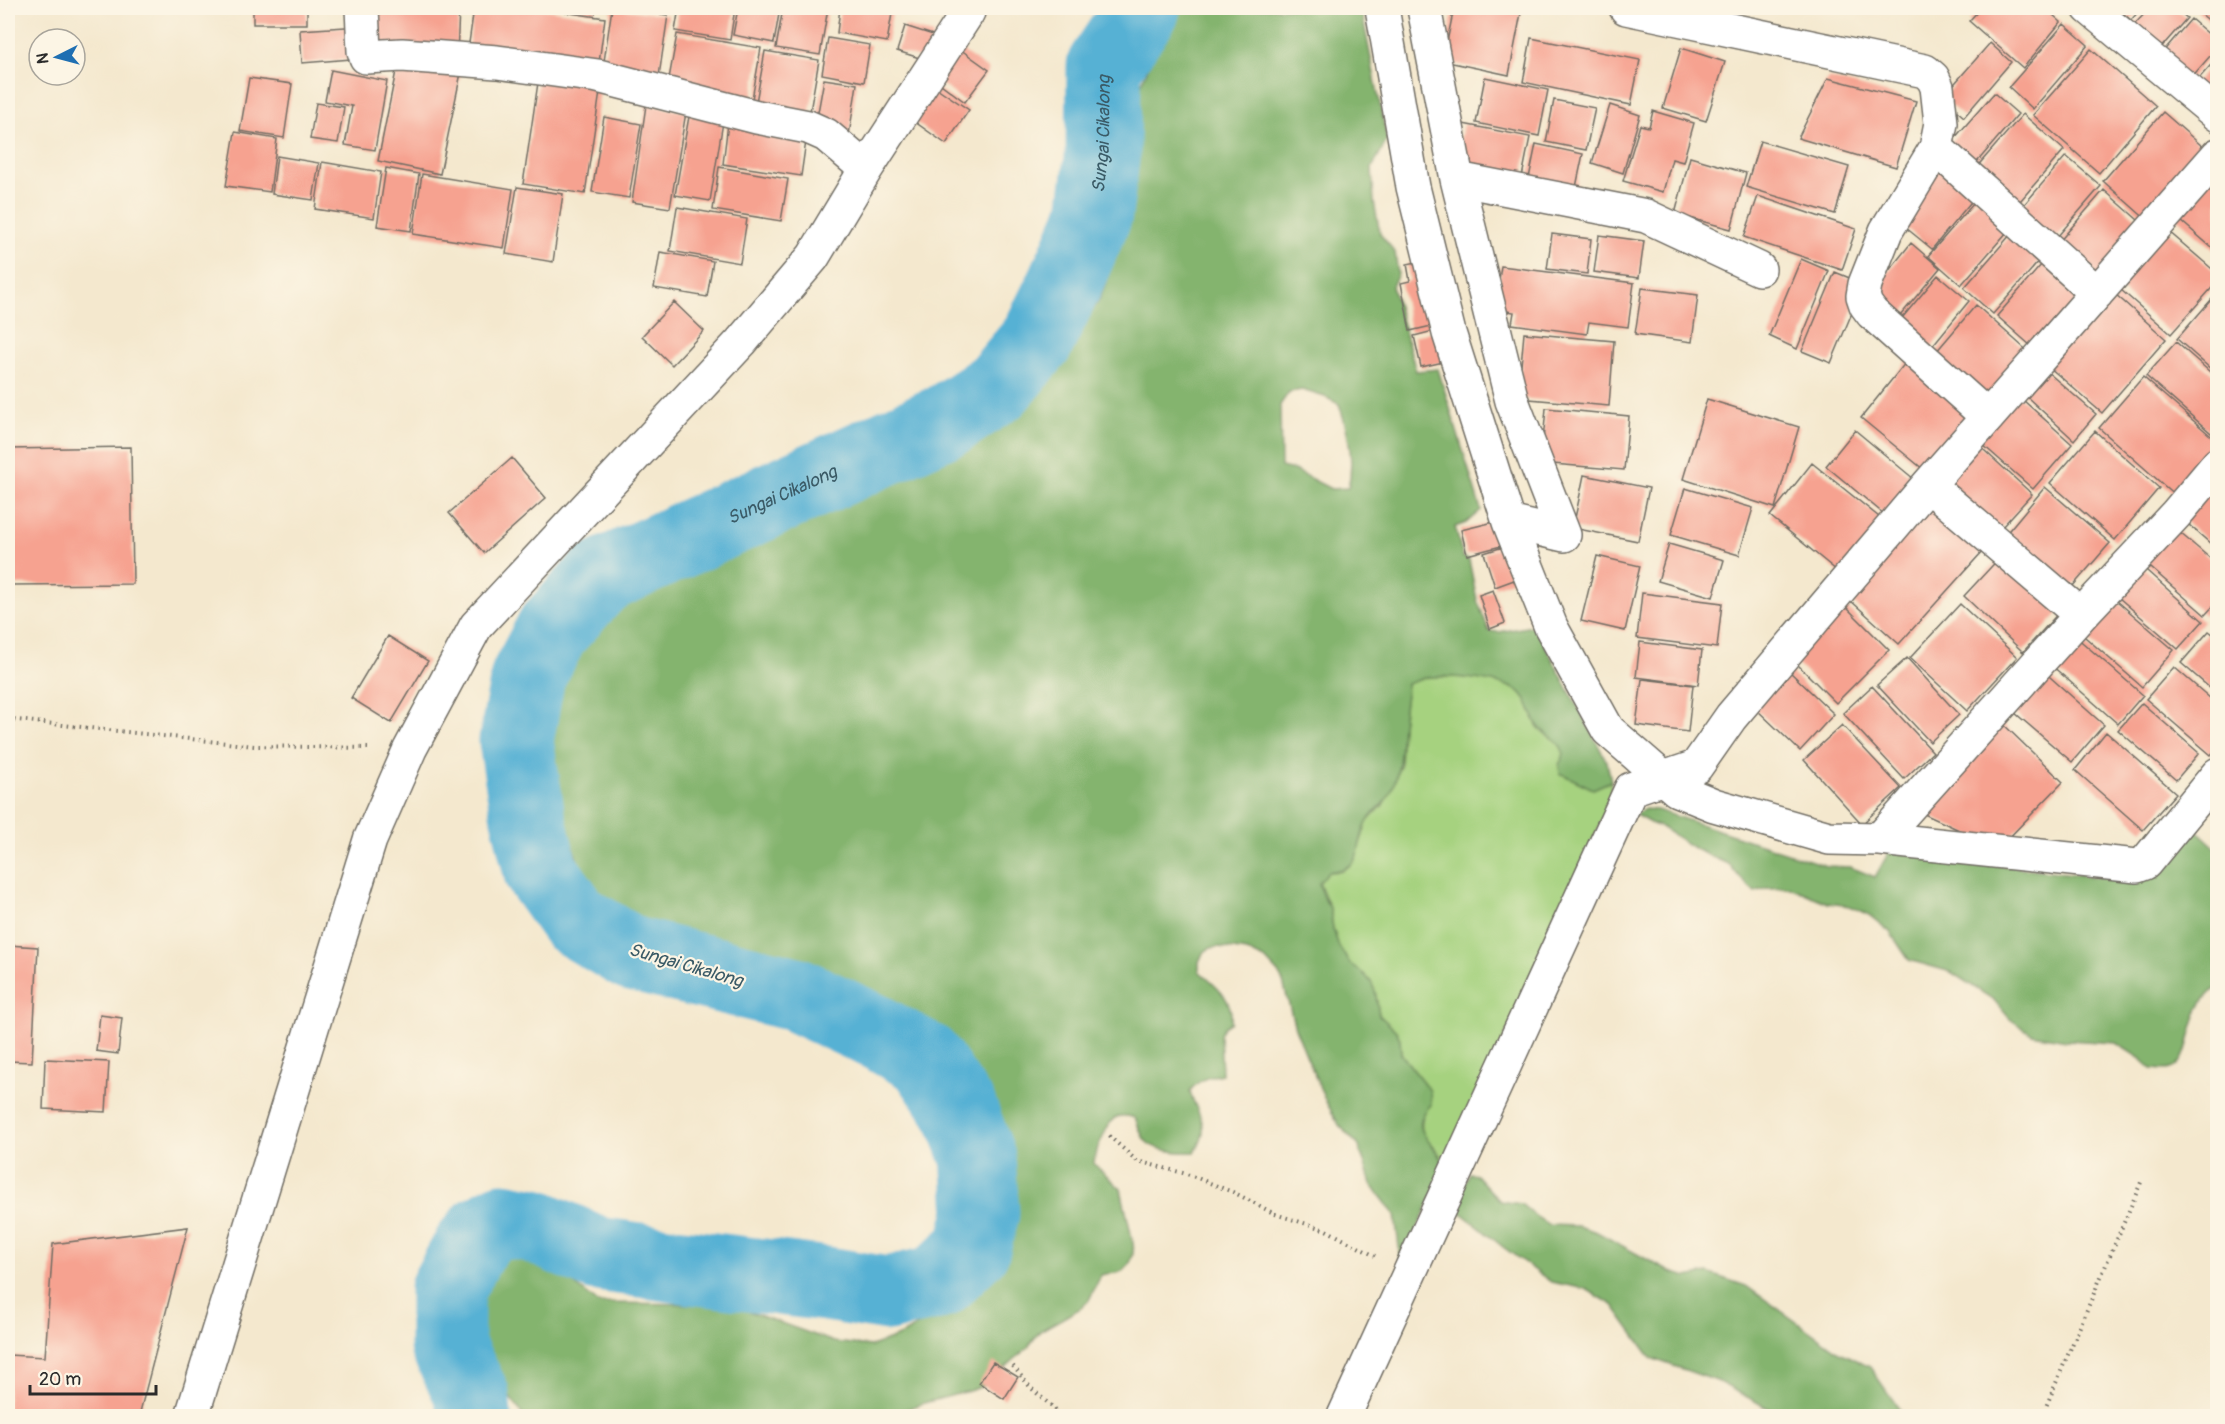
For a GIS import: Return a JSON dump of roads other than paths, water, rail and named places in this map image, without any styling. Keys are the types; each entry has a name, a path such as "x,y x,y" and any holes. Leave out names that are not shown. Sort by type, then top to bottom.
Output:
{"street":[{"path":"362,8 366,57 402,55 497,62 598,76 757,117 808,127 825,135 866,169"},
{"path":"192,1416 370,840 410,749 476,626 741,342 813,257 866,169 968,12 968,8"},
{"path":"1382,8 1416,198 1449,333 1509,522 1551,627 1608,730 1677,790 1714,805 1829,838 1880,839 2137,866 2145,863 2217,774"},
{"path":"1425,8 1457,179 1512,401 1564,535 1509,522"},
{"path":"1626,8 1925,71 1932,78 1937,87 1941,123 1936,148 1886,231 1865,284 1863,296 1872,313 1988,417"},
{"path":"2089,8 2217,115"},
{"path":"1936,148 2097,293"},
{"path":"1344,1416 1631,789 1696,767 1731,717 1928,485 2217,154"},
{"path":"1457,179 1646,216 1759,269"},
{"path":"1880,839 2081,615 2176,514 2217,464"},
{"path":"1928,485 2081,615"}],"waterway":[{"name":"Sungai Cikalong","path":"474,1416 472,1395 447,1345 447,1289 470,1247 483,1231 503,1220 535,1226 598,1254 888,1294 938,1282 973,1248 982,1213 978,1157 960,1110 925,1059 874,1031 795,994 632,954 575,920 541,872 528,817 516,741 528,676 553,629 601,577 949,419 997,387 1037,340 1095,214 1103,151 1104,66 1143,8"}]}
